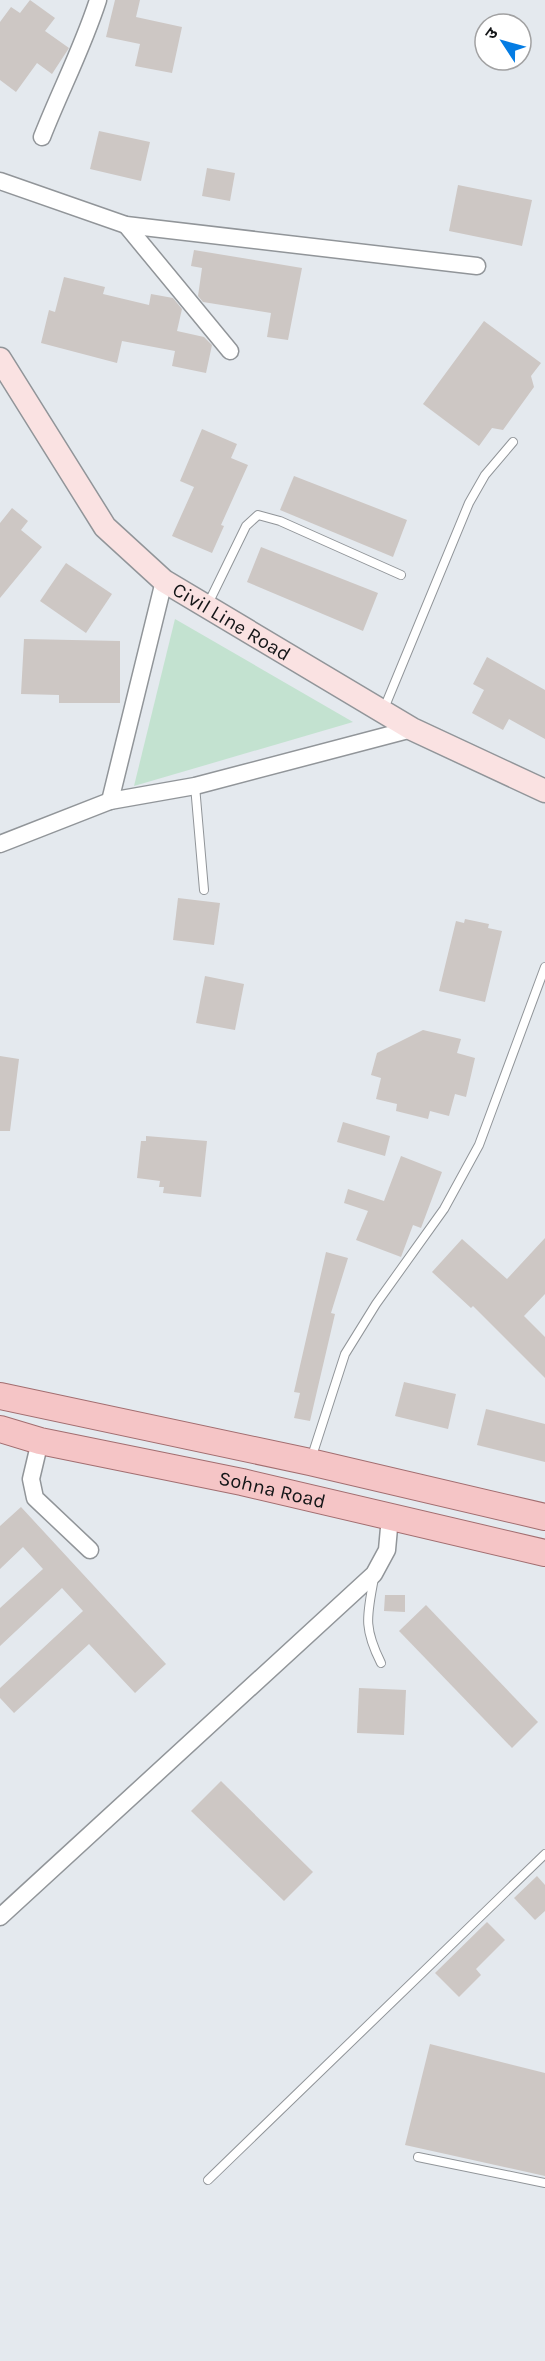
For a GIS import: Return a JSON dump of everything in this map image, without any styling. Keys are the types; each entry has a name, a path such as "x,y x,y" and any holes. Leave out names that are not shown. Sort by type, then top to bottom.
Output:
{"main road":[{"name":"Sohna Road","path":"0,1396 310,1462 545,1516"},
{"name":"Sohna Road","path":"0,1429 40,1440 243,1482 545,1553"}],"street":[{"path":"42,137 62,86 86,39 98,0"},
{"path":"0,181 126,225 477,266"},
{"path":"126,225 230,351"},
{"name":"Civil Line Road","path":"0,359 105,527 164,581 412,729 545,791"},
{"path":"110,801 164,581"},
{"path":"0,844 110,801 195,786 412,729"},
{"path":"40,1440 31,1479 35,1498 90,1550"},
{"path":"0,1917 374,1575 387,1550 390,1517"}],"lane":[{"path":"383,712 469,503 485,475 513,442"},
{"path":"207,607 246,526 258,515 280,521 401,575"},
{"path":"195,786 204,890"},
{"path":"310,1462 345,1354 376,1304 444,1209 479,1145 545,967"},
{"path":"374,1575 366,1624 371,1643 381,1663"},
{"path":"208,2180 545,1854"},
{"path":"418,2157 545,2183"}],"green space":[{"path":"175,619 353,722 134,786"}],"building":[{"path":"30,0 55,18 45,31 69,48 52,74 37,63 16,92 0,80 0,22 11,7 20,13"},
{"path":"115,0 140,0 136,17 182,27 172,73 135,66 140,44 106,37"},
{"path":"99,131 150,142 141,181 90,169"},
{"path":"207,168 235,173 230,201 202,196"},
{"path":"458,185 532,200 522,246 449,231"},
{"path":"194,250 302,268 288,340 267,337 271,313 203,302 198,296 202,268 191,266"},
{"path":"64,277 105,287 103,294 149,305 151,294 173,298 182,309 177,331 204,337 212,345 206,373 172,366 175,351 122,341 117,363 41,343 49,310 55,312"},
{"path":"484,321 541,363 531,376 534,387 503,430 492,428 479,446 423,404"},
{"path":"202,429 237,444 231,458 248,465 221,525 224,526 212,553 172,536 194,487 180,481"},
{"path":"294,476 407,520 393,557 280,510"},
{"path":"12,508 28,521 21,530 42,547 0,598 0,523"},
{"path":"261,547 378,593 363,631 247,582"},
{"path":"66,563 112,594 86,633 40,601"},
{"path":"24,639 120,641 120,703 59,703 59,695 21,694"},
{"path":"487,657 545,690 545,739 509,719 503,730 472,713 484,690 473,684"},
{"path":"178,898 220,903 214,945 173,940"},
{"path":"465,919 489,924 488,928 502,931 485,1002 439,991 456,921 464,923"},
{"path":"205,976 244,984 235,1030 196,1023"},
{"path":"423,1030 461,1039 457,1053 475,1058 466,1097 455,1094 449,1116 430,1111 428,1119 396,1111 397,1104 376,1099 381,1078 371,1075 377,1053"},
{"path":"0,1056 19,1059 10,1131 0,1131"},
{"path":"343,1122 390,1136 385,1156 337,1142"},
{"path":"146,1136 207,1141 201,1197 163,1193 164,1187 159,1187 160,1181 137,1178 141,1141 146,1141"},
{"path":"401,1156 442,1172 421,1228 413,1225 401,1257 356,1240 368,1211 344,1203 348,1189 384,1201"},
{"path":"545,1238 545,1294 524,1316 545,1337 545,1378 473,1306 471,1308 432,1272 462,1239 507,1279"},
{"path":"326,1252 348,1258 331,1313 335,1314 310,1421 294,1418 300,1393 294,1392"},
{"path":"404,1382 456,1394 448,1429 395,1416"},
{"path":"486,1409 545,1424 545,1462 477,1445"},
{"path":"21,1507 166,1664 135,1693 89,1644 14,1713 0,1698 0,1688 83,1611 62,1588 0,1646 0,1608 43,1569 23,1547 0,1569 0,1526"},
{"path":"385,1595 405,1595 405,1612 384,1611"},
{"path":"426,1605 538,1722 512,1748 399,1631"},
{"path":"359,1688 406,1690 404,1735 357,1733"},
{"path":"221,1781 313,1872 284,1901 191,1811"},
{"path":"537,1876 545,1885 545,1911 535,1920 514,1898"},
{"path":"487,1922 505,1940 476,1969 481,1975 459,1997 435,1973"},
{"path":"430,2044 545,2073 545,2176 405,2145"}]}
